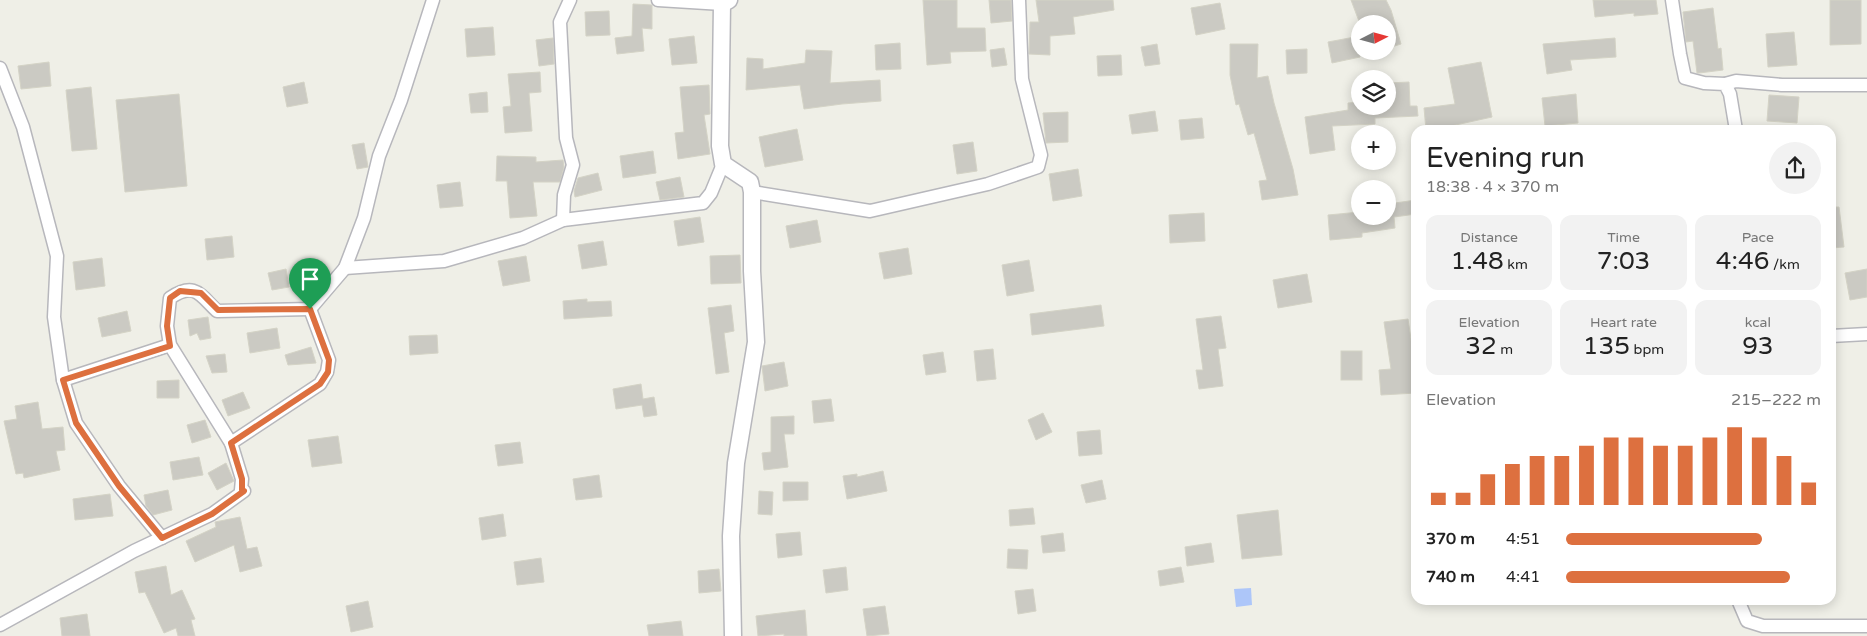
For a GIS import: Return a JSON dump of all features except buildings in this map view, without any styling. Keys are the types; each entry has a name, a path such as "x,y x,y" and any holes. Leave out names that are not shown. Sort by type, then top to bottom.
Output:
{"street":[{"path":"0,625 134,551 212,514 244,491 242,490 242,479 231,443 170,346 167,326 170,298 180,291 201,293 218,310 310,309 344,268 364,218 379,156 401,100 433,0"},
{"path":"563,220 564,195 573,164 566,138 560,22 570,0"},
{"path":"344,268 444,261 523,238 563,220 703,203 711,193 723,164 720,146 726,2 658,0"},
{"path":"752,192 870,211 988,184 1038,167 1041,155 1022,79 1019,0"},
{"path":"1672,0 1685,78 1704,83 1725,84 1736,81 1790,85 1867,84"},
{"path":"0,68 23,127 57,256 54,317 63,380 76,423 119,486 162,538"},
{"path":"1725,84 1730,94 1735,125"},
{"path":"723,164 750,182 752,192 752,271 756,342 736,463 731,536 733,636"},
{"path":"231,443 320,384 328,372 329,360 310,309"},
{"path":"1836,336 1867,334"},
{"path":"63,380 170,346"},
{"path":"1740,605 1747,621 1763,626 1867,626"}],"water":[{"path":"1251,588 1252,605 1236,607 1234,589"}],"route":[{"path":"180,291 201,293 218,310 310,309 329,360 328,372 320,384 231,443 242,479 242,490 244,491 212,514 162,538 119,486 76,423 63,380 170,346 167,326 170,298 180,291"}]}
